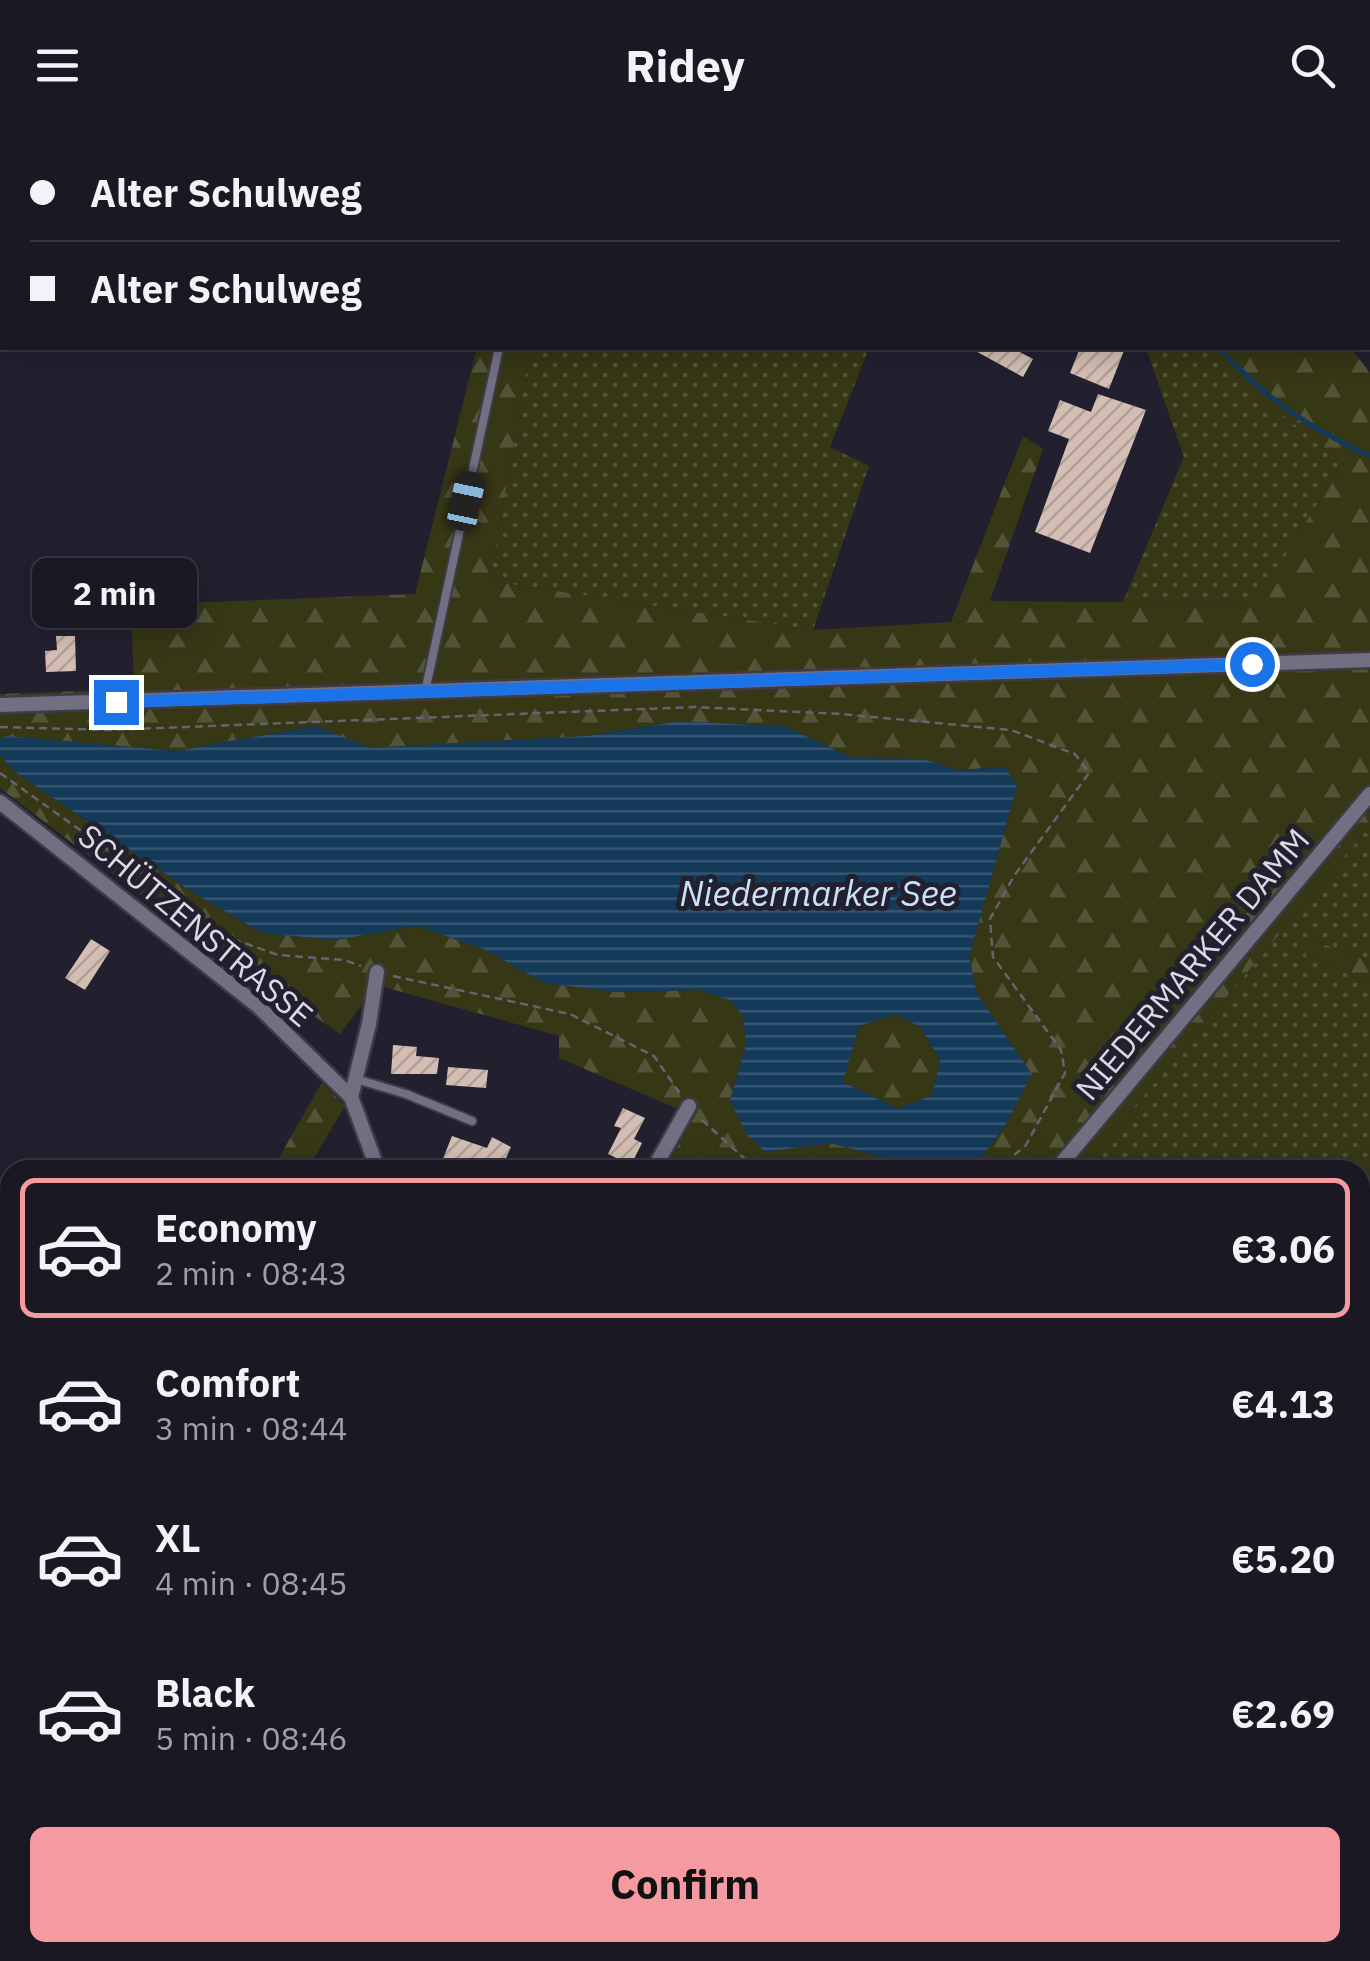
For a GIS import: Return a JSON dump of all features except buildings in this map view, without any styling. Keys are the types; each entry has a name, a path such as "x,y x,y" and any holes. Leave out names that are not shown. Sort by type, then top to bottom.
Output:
{"street":[{"path":"0,705 1370,660"},
{"name":"NIEDERMARKER DAMM","path":"1064,1160 1370,794"},
{"name":"SCHÜTZENSTRASSE","path":"0,802 258,1006 351,1097 374,1160"},
{"path":"351,1097 377,972"},
{"path":"659,1160 689,1106"}],"lane":[{"path":"425,692 499,350"},
{"path":"356,1079 406,1094 472,1122"}],"path":[{"path":"0,727 109,730 695,706 842,714 1011,730 1076,754 1090,773 1014,876 990,919 994,957 1061,1050 1065,1073 1026,1146 1009,1160"},
{"path":"0,773 233,938 278,955 344,960 377,972 570,1014 654,1056 689,1106 745,1159 763,1160"}],"green space":[{"path":"476,350 530,350 490,581 813,630 951,622 1023,436 1043,449 990,601 1257,603 1342,463 1204,350 1352,350 1370,372 1370,826 1089,1160 979,1160 1006,1124 999,1027 977,994 969,956 1017,786 1005,767 957,770 923,759 852,758 787,727 681,721 587,736 369,748 315,726 176,751 7,736 0,739 0,694 134,689 131,605 415,594"},
{"path":"530,350 868,350 830,447 869,466 813,630 490,581"},
{"path":"1147,350 1204,350 1342,463 1258,603 1123,602 1184,457"},
{"path":"0,755 15,772 192,892 262,933 335,940 417,926 484,949 544,983 616,992 700,990 729,1000 743,1015 746,1045 730,1100 764,1152 831,1143 892,1160 670,1160 694,1116 559,1058 559,1036 377,985 340,1034 135,891 0,788"},
{"path":"1370,826 1370,961 1316,941 1306,955 1370,983 1370,1160 1089,1160"},
{"path":"1315,941 1370,961 1370,983 1305,955"},
{"path":"896,1014 921,1028 940,1060 932,1095 898,1109 843,1082 859,1026"},
{"path":"322,1082 345,1106 313,1160 278,1160"}],"water":[{"name":"Niedermarker See","path":"681,721 787,727 852,758 923,759 957,770 1005,767 1017,786 969,957 977,994 1032,1074 1006,1124 979,1160 892,1160 831,1143 765,1152 746,1134 730,1100 746,1045 743,1016 729,1000 699,990 616,992 544,983 484,949 417,926 335,940 262,933 192,892 15,772 0,755 0,739 7,736 176,751 315,726 370,748 587,736","holes":["896,1014 921,1028 940,1060 932,1095 898,1109 843,1082 859,1026"]}],"waterway":[{"path":"1220,350 1288,410 1370,456"}],"route":[{"path":"116,702 1252,664"}]}
